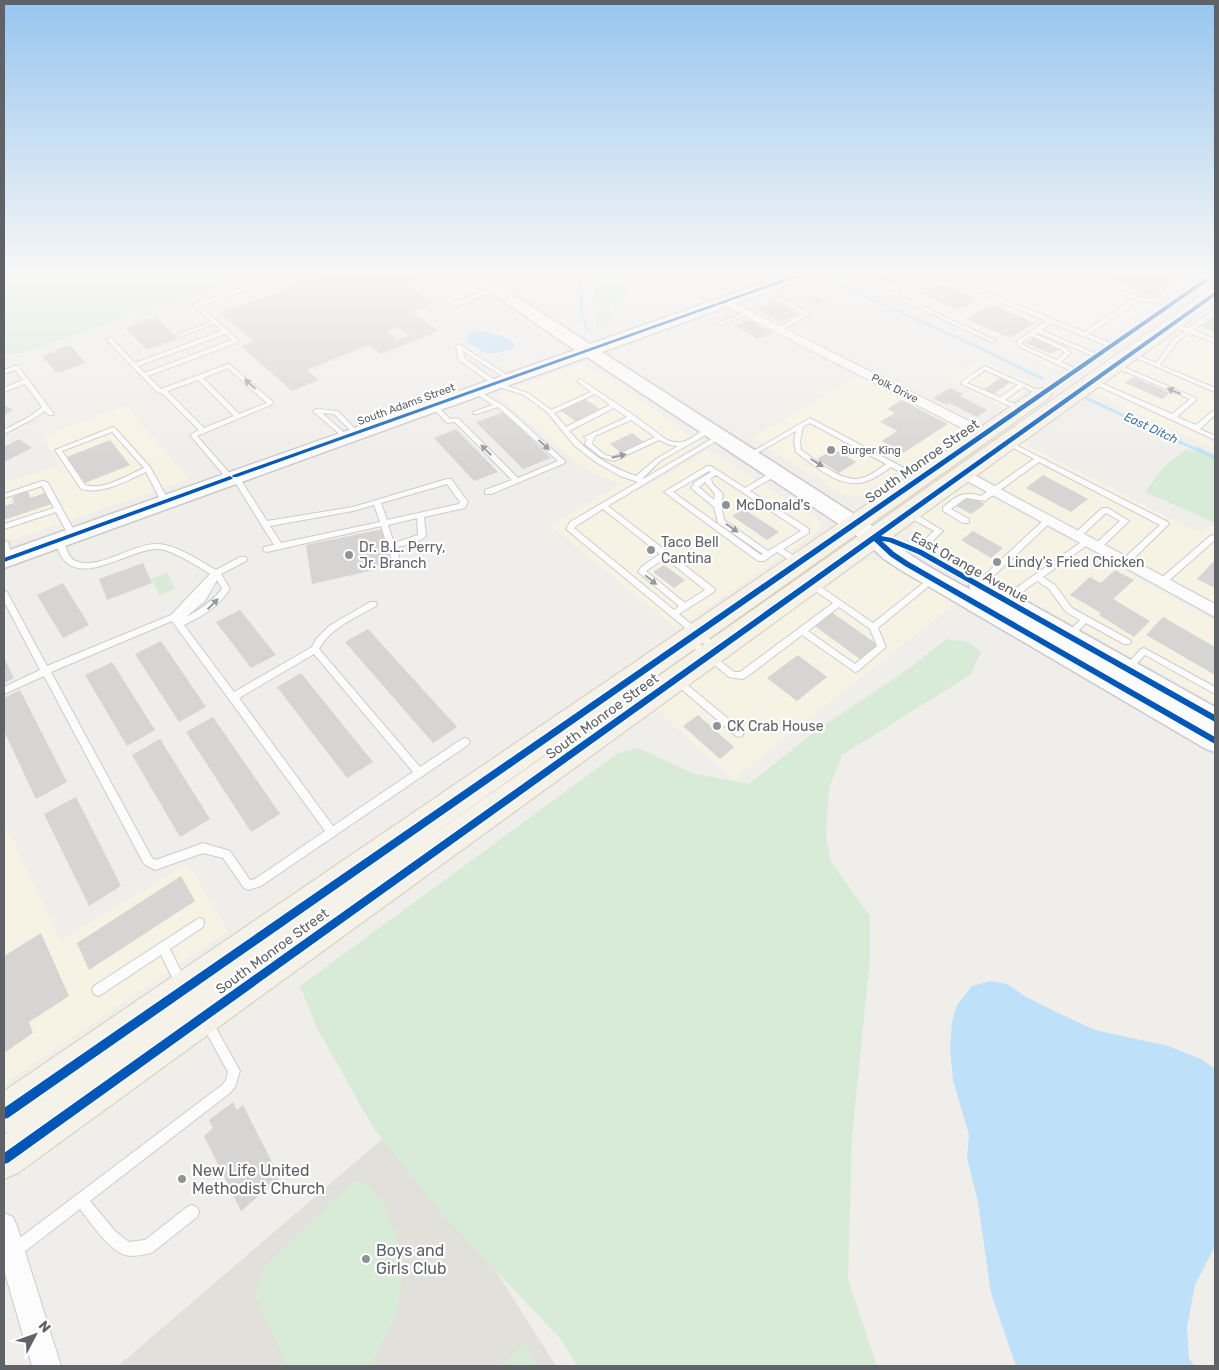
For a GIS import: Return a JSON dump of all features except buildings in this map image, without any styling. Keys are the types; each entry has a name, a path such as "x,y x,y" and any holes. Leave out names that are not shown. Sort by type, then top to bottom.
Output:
{"main road":[{"name":"East Orange Avenue","path":"566,335 714,434 864,530 892,554 1215,741"},
{"name":"South Adams Street","path":"5,554 65,537 633,335"},
{"name":"South Monroe Street","path":"4,1159 194,1003 702,644 795,565 933,494 1021,409 1097,351 1122,335"},
{"name":"South Monroe Street","path":"864,530 908,512 963,473 996,434 1072,370 1114,365 1165,335"},
{"path":"1097,351 1130,354"},
{"name":"East Orange Avenue","path":"864,530 917,551 1008,602 1077,628 1128,669 1215,719"},
{"name":"South Monroe Street","path":"4,1114 194,1003"}],"street":[{"name":"Polk Drive","path":"792,335 996,434"},
{"path":"963,473 1215,611"},
{"path":"4,1226 47,1366"}],"lane":[{"path":"134,364 217,335"},
{"path":"144,376 236,341 229,335"},
{"path":"981,335 994,341"},
{"path":"1030,335 1019,342 1020,346 1215,438"},
{"path":"1033,335 1068,352 1072,370"},
{"path":"1051,335 1097,351"},
{"path":"1084,335 1097,351"},
{"path":"1157,366 1178,335"},
{"path":"1200,335 1215,341"},
{"path":"110,339 144,376 203,431"},
{"path":"503,381 459,346 461,359 526,394 550,413 576,443 605,466 641,481"},
{"path":"1130,354 1215,390"},
{"path":"1114,365 1194,399 1173,417"},
{"path":"162,392 229,366 271,403 193,435 233,477 279,546"},
{"path":"4,372 16,367 51,414"},
{"path":"1021,409 963,383 985,368 1042,394"},
{"path":"199,378 238,416"},
{"path":"4,390 27,381"},
{"path":"580,381 660,438 672,444 685,444"},
{"path":"1001,400 1022,385"},
{"path":"475,391 498,405 563,462 488,492"},
{"path":"550,413 596,392"},
{"path":"475,413 498,405"},
{"path":"565,430 615,405"},
{"path":"434,406 449,422 456,419 517,481"},
{"path":"4,432 31,418 46,407"},
{"path":"316,411 351,435"},
{"path":"316,411 336,412 351,435"},
{"path":"1197,428 1215,412"},
{"path":"576,443 632,417"},
{"path":"748,456 810,420 891,464 933,494 946,509 966,521"},
{"path":"800,426 797,441 798,451 843,480 852,482 866,479 891,464"},
{"path":"148,469 98,489 88,490 83,487 58,450 113,430 148,469 166,501"},
{"path":"641,481 658,460 685,444 714,434"},
{"path":"714,434 572,524 570,529 673,614 732,675 742,676 839,603"},
{"path":"996,434 1038,459 1165,524 1125,562"},
{"path":"592,435 588,444 603,456 614,459 623,457 660,438"},
{"path":"933,494 970,494 982,499 1038,459"},
{"path":"712,470 707,478 697,484 695,488 717,506"},
{"path":"712,470 806,531 795,565"},
{"path":"712,470 668,492 761,559 769,554"},
{"path":"745,491 774,473"},
{"path":"707,478 709,484 719,494 717,506 722,521 769,554 795,565 839,603 873,626 882,647 855,669 802,631"},
{"path":"265,524 353,509 449,481 464,502 462,506 267,549"},
{"path":"4,496 44,483 58,509 65,537 66,559 74,564 96,565 154,546 166,548 216,573 224,580 226,589 214,604 206,610 45,670 4,691"},
{"path":"377,502 395,557"},
{"path":"603,506 711,590 673,614"},
{"path":"4,527 58,509"},
{"path":"1008,602 1036,577 1087,541 1125,521 1105,510 1087,541"},
{"path":"908,512 939,531 917,551"},
{"path":"391,546 422,536 420,515"},
{"path":"979,585 1049,520"},
{"path":"1162,582 1213,538"},
{"path":"666,554 642,572 685,607"},
{"path":"176,620 202,599 216,573 243,559"},
{"path":"1036,577 1052,587 1070,610 1077,628 1127,642"},
{"path":"873,626 932,578"},
{"path":"4,594 148,861 155,865 204,848 226,854 248,885 257,883 465,742"},
{"path":"233,697 315,649 318,640 325,633 373,604"},
{"path":"176,620 332,832"},
{"path":"315,649 419,773"},
{"path":"1128,669 1144,651 1215,691"},
{"path":"665,670 739,733"},
{"path":"98,990 200,923"},
{"path":"12,1253 226,1089 231,1083 234,1071 163,947"},
{"path":"81,1200 111,1237 127,1249 148,1247 192,1212"}],"shaded area":[{"path":"976,335 1108,335 1056,370"},
{"path":"1174,335 1215,335 1215,449 1093,393"},
{"path":"978,358 1035,384 1003,408 946,379"},
{"path":"578,365 593,368 661,414 699,443 631,488 638,491 707,451 719,456 816,519 821,523 818,532 676,629 551,526 620,484 583,468 496,395"},
{"path":"861,374 952,420 961,428 861,496 841,494 753,438"},
{"path":"126,406 189,479 4,543 4,483 60,465 42,436"},
{"path":"1022,443 1200,533 1210,524 1215,527 1215,605 990,483 982,472"},
{"path":"970,487 977,489 1215,621 1215,703 917,537 912,529 914,523 961,488"},
{"path":"865,560 884,560 957,602 779,742 734,780 656,709"},
{"path":"7,828 61,940 188,864 228,931 4,1084 4,830"},
{"name":"Boys and Girls Club","path":"402,1122 556,1366 118,1366"}],"green space":[{"path":"4,335 76,335 23,353 4,354"},
{"path":"1185,450 1215,454 1215,523 1145,492 1163,468"},
{"path":"167,572 175,589 159,595 151,579"},
{"path":"946,639 968,642 981,652 970,675 842,755 829,788 826,835 830,860 870,916 870,958 852,1139 848,1279 877,1366 577,1366 560,1338 447,1220 374,1129 317,1028 300,986 618,753 638,748 692,773 749,784 817,730 910,668"},
{"path":"353,1180 370,1187 382,1202 395,1232 403,1270 397,1313 371,1366 287,1366 255,1294 265,1267"},
{"path":"523,1343 537,1366 502,1366"}],"water":[{"path":"468,335 498,335 515,344 513,348 493,354 477,349 465,340"},
{"path":"990,981 1007,984 1026,997 1095,1030 1168,1046 1201,1059 1215,1069 1215,1246 1195,1285 1187,1327 1189,1359 1195,1366 1016,1366 991,1293 978,1202 967,1158 969,1135 953,1080 950,1047 952,1022 957,1005 972,986"}],"waterway":[{"name":"East Ditch","path":"951,335 1043,379"},
{"name":"East Ditch","path":"1086,398 1199,451"},
{"name":"East Ditch","path":"1197,449 1215,458"}],"cycle path":[{"path":"235,476 632,335"},
{"path":"4,1114 1127,335"},
{"path":"4,1159 1158,335"},
{"path":"4,560 230,478"},
{"path":"874,537 892,554 907,564 1215,741"},
{"path":"874,537 890,540 920,552 1215,719"}],"place":[{"name":"Burger King","path":"831,450"},
{"name":"McDonald's","path":"726,505"},
{"name":"Taco Bell Cantina","path":"651,550"},
{"name":"Dr. B.L. Perry, Jr. Branch","path":"349,555"},
{"name":"Lindy's Fried Chicken","path":"997,562"},
{"name":"CK Crab House","path":"717,726"},
{"name":"New Life United Methodist Church","path":"182,1179"},
{"name":"Boys and Girls Club","path":"366,1259"}]}
